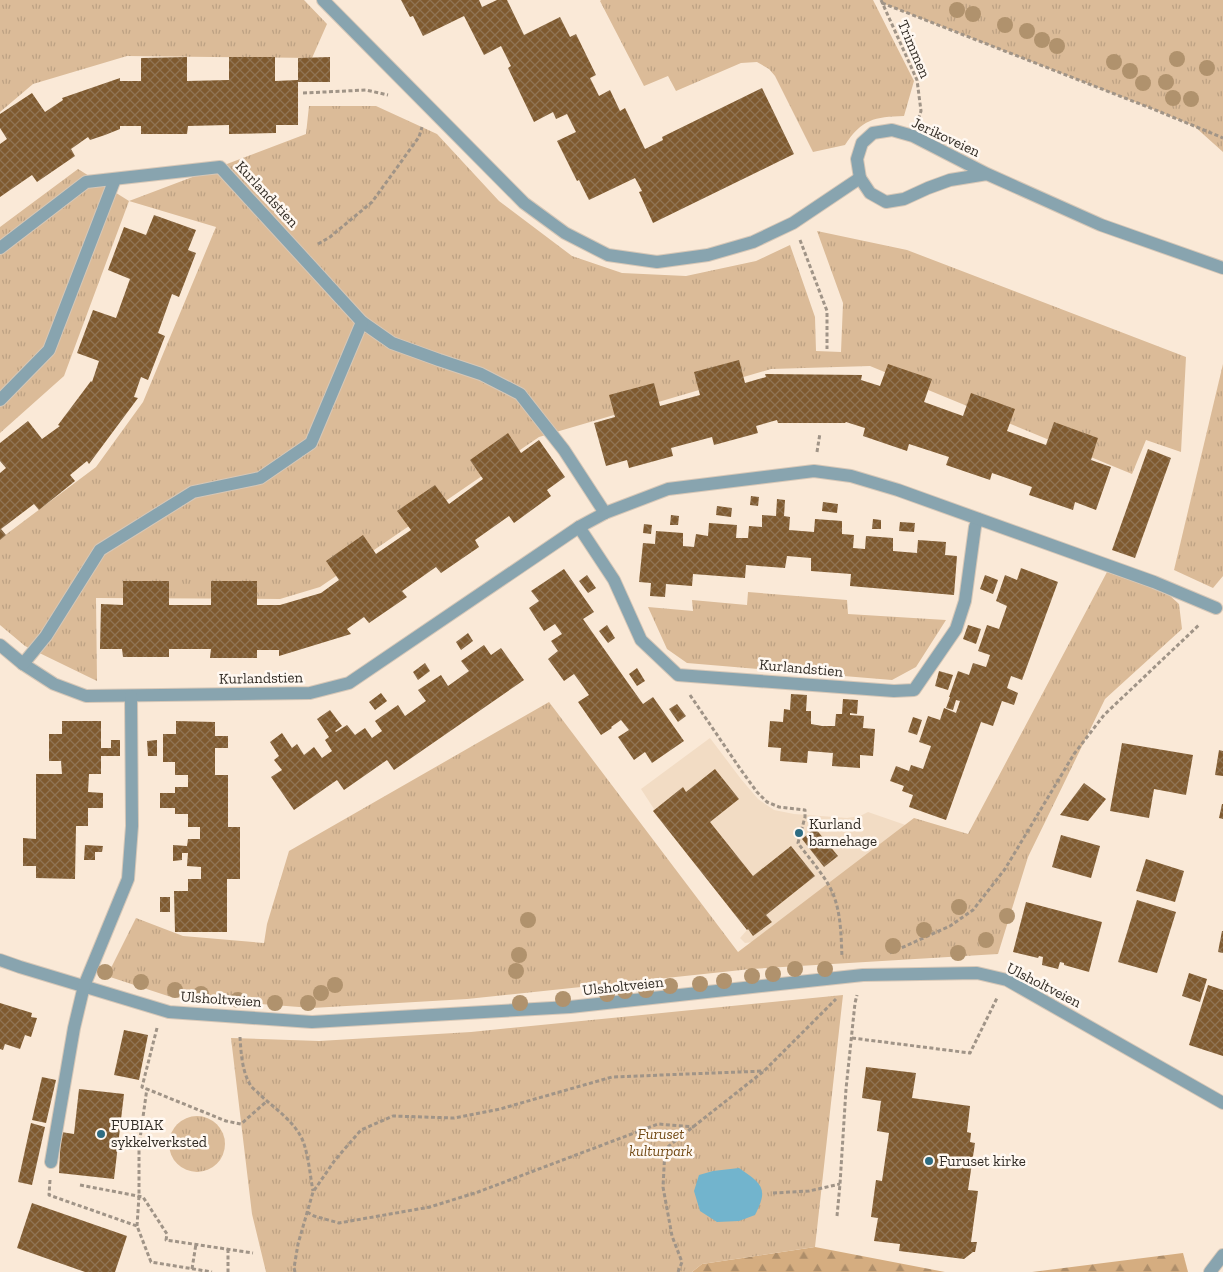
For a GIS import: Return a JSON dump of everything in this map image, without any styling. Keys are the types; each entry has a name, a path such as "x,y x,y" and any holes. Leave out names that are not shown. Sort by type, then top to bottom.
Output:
{"street":[{"path":"324,0 524,203 564,233 608,255 657,262 708,255 752,242 793,223 860,178"},
{"name":"Jerikoveien","path":"987,174 950,180 904,200 886,202 870,193 860,178 857,158 862,143 873,133 892,130 913,136 987,174 1101,225 1223,268"},
{"name":"Kurlandstien","path":"0,248 86,182 220,167 362,322 392,343 481,374 520,394 564,450 605,513"},
{"path":"0,400 49,350 114,178"},
{"path":"23,664 46,636 100,550 193,492 260,478 311,443 362,322"},
{"name":"Kurlandstien","path":"0,645 23,664 54,684 86,696 310,693 349,683 579,527 605,513 668,490 814,471 852,476 898,490 1154,582 1216,608"},
{"name":"Kurlandstien","path":"678,675 855,689 914,690 956,629 965,601 975,527 978,519"},
{"path":"579,527 614,580 641,640 678,675"},
{"path":"51,1162 74,1028 84,986 128,879 132,826 131,696"},
{"name":"Ulsholtveien","path":"0,960 170,1012 312,1022 570,1008 863,975 976,973 1007,980 1223,1103"},
{"path":"1210,1272 1223,1255"}],"path":[{"path":"881,2 1223,138"},
{"name":"Trimmen","path":"881,2 917,80 921,111 913,136"},
{"path":"303,93 366,90 393,96"},
{"path":"300,254 330,237 372,202 419,137 428,105"},
{"path":"793,223 827,311 827,349"},
{"path":"837,1216 846,1089 855,1003 866,965 950,926 973,910 1005,869 1074,754 1104,715 1216,608"},
{"path":"678,675 716,735 757,792 767,802 779,807 805,810 805,818 798,843 829,885 838,908 842,935 843,978"},
{"path":"678,1272 682,1262 672,1236 663,1187 665,1149 764,1072 834,1000 863,975"},
{"path":"852,1038 970,1053 1007,980"},
{"path":"162,1009 142,1086 226,1121 241,1124 267,1101"},
{"path":"240,1018 241,1052 245,1072 251,1086 292,1122 302,1137 313,1192"},
{"path":"295,1272 298,1244 313,1192 335,1160 361,1130 393,1116 454,1118 500,1109 612,1077 764,1072"},
{"path":"147,1088 139,1146 137,1226 151,1262 212,1272"},
{"path":"307,1212 314,1216 339,1223 430,1207 478,1192 658,1124 694,1127"},
{"path":"51,1162 49,1195 137,1226"},
{"path":"773,1193 809,1191 840,1184"},
{"path":"80,1185 143,1196 167,1234 166,1240 254,1253"},
{"path":"192,1268 196,1244"},
{"path":"228,1249 228,1272"}],"shaded area":[{"name":"Kurland barnehage","path":"710,738 758,799 774,810 794,814 847,818 860,816 868,812 969,847 835,932 745,943 740,938 747,930 653,811 654,809 641,789"}],"green space":[{"path":"0,0 304,0 327,24 312,58 127,56 33,84 0,112"},
{"path":"601,0 873,0 914,81 904,116 885,117 870,121 857,130 845,145 813,152 775,76 769,69 757,62 741,63 676,91 668,76 644,86"},
{"path":"881,0 1223,0 1223,152 1194,126 882,3"},
{"path":"309,106 376,106 437,134 499,201 572,256 622,273 686,276 756,261 790,245 815,317 816,351 841,352 843,303 817,231 907,250 1186,357 1181,452 1146,440 1132,474 870,366 771,369 539,437 320,587 280,599 96,598 97,681 25,646 0,625 0,539 96,467 143,402 216,227 129,201 306,134"},
{"path":"78,169 129,201 64,376 0,433 0,227"},
{"path":"1223,364 1223,576 1213,588 1174,570"},
{"path":"1107,572 1167,593 1179,604 1182,629 1105,699 1028,857 998,954 751,969 467,999 312,1008 171,997 107,976 136,918 183,936 264,943 267,924 289,851 549,702 738,952 914,818 968,834"},
{"path":"748,592 847,600 848,614 946,620 916,667 892,680 687,663 667,649 648,607 693,611 692,600 747,605"},
{"name":"Furuset kulturpark","path":"843,995 815,1247 702,1264 692,1272 266,1272 252,1214 231,1038 319,1041 471,1032"},
{"path":"197,1116 212,1121 220,1129 225,1144 220,1159 212,1167 197,1172 182,1167 174,1159 169,1144 174,1129 182,1121"},
{"path":"815,1247 945,1272 692,1272 702,1264"},
{"path":"1183,1253 1188,1272 1032,1272"}],"water":[{"path":"739,1168 753,1178 761,1187 762,1199 755,1215 739,1221 717,1222 700,1211 694,1191 699,1175 713,1171"}],"building":[{"path":"401,0 479,0 482,7 497,0 507,0 524,35 560,17 570,37 576,34 596,75 590,78 599,96 610,90 620,111 625,108 645,149 663,140 662,137 762,88 794,154 653,223 639,192 642,191 635,178 589,200 557,141 576,132 567,114 556,119 553,112 534,122 508,68 511,66 501,46 484,55 464,16 423,36 413,16 410,17"},
{"path":"187,57 187,81 229,80 229,57 275,57 275,81 298,80 298,58 330,57 330,82 298,82 298,125 276,125 276,133 229,134 229,125 188,126 187,134 141,134 141,126 120,126 120,129 105,135 90,140 88,137 71,149 75,156 37,182 32,175 0,197 0,144 7,139 0,128 0,114 32,93 45,112 63,100 62,98 120,78 120,81 141,81 141,58"},
{"path":"154,215 196,230 188,250 196,253 179,297 172,294 158,333 165,336 148,380 141,377 134,397 138,398 89,464 87,461 70,475 75,481 39,510 34,504 1,529 6,535 0,540 0,473 6,468 0,461 0,443 28,421 42,439 60,426 58,425 92,382 99,361 77,353 93,310 116,318 130,279 108,270 124,227 146,235"},
{"path":"739,360 745,383 766,377 765,374 862,375 861,380 880,386 888,364 932,379 924,402 963,416 971,393 1015,409 1007,431 1046,445 1054,422 1098,438 1091,460 1111,467 1096,510 1075,502 1073,510 1029,495 1032,487 992,473 990,480 946,465 949,457 909,444 907,451 863,436 865,428 846,422 778,423 777,420 756,426 758,433 714,445 712,437 671,448 673,456 629,468 627,460 606,466 594,423 615,417 609,395 654,383 660,406 700,395 694,372"},
{"path":"508,433 521,453 539,440 565,477 547,490 551,496 514,523 509,516 475,540 479,547 441,573 436,567 402,591 407,597 369,623 364,617 347,629 351,634 279,656 279,650 257,650 257,658 210,658 211,649 169,649 169,657 123,657 122,649 100,649 101,604 123,605 123,581 169,581 169,605 211,605 211,581 257,581 257,605 280,605 321,593 339,580 326,561 363,535 376,554 411,530 397,511 435,485 449,504 483,479 470,460"},
{"path":"1148,449 1171,458 1135,558 1112,550"},
{"path":"751,496 759,497 758,506 750,505"},
{"path":"777,499 785,500 784,516 790,517 789,530 814,532 815,519 842,521 842,534 854,535 853,548 865,549 866,536 893,538 893,551 917,553 918,540 946,542 945,555 957,556 954,595 850,586 851,574 811,571 811,558 787,556 785,568 746,565 745,578 693,574 692,586 666,584 665,597 650,596 651,583 639,582 643,543 655,544 656,531 683,533 683,546 694,547 696,534 708,536 709,523 737,525 736,538 748,538 749,526 762,527 762,515 776,516"},
{"path":"823,502 838,504 837,513 822,511"},
{"path":"717,506 732,508 731,517 716,515"},
{"path":"671,515 679,516 678,525 670,525"},
{"path":"873,519 881,520 881,529 872,529"},
{"path":"900,522 915,523 914,532 899,531"},
{"path":"644,524 652,525 651,534 643,533"},
{"path":"1021,568 1058,582 1022,680 1011,676 1007,688 1018,693 1014,705 1002,701 993,726 981,722 946,820 909,807 913,795 902,791 904,786 890,781 896,766 909,771 911,765 923,769 931,746 919,742 928,716 940,720 944,708 956,713 960,701 956,700 953,710 946,708 958,671 969,675 973,663 986,667 990,655 978,651 987,625 999,629 1007,606 996,601 1005,575 1017,580"},
{"path":"564,569 594,612 583,619 643,704 653,697 684,741 652,763 645,752 634,760 618,737 629,730 621,720 601,735 578,702 589,695 574,674 564,681 548,659 558,651 551,641 562,634 555,624 544,631 529,608 539,601 531,591"},
{"path":"587,575 596,588 588,593 579,581"},
{"path":"985,575 998,580 993,594 980,589"},
{"path":"607,625 615,638 608,643 599,631"},
{"path":"968,625 981,629 976,644 963,639"},
{"path":"468,633 473,641 461,650 456,642"},
{"path":"484,645 491,655 501,648 524,680 394,770 387,760 344,790 337,780 294,810 271,777 282,770 274,760 279,756 270,742 282,733 292,748 297,744 304,755 314,747 322,758 332,751 325,740 329,737 317,719 330,710 342,726 336,732 347,725 355,735 365,728 372,738 382,731 375,721 398,705 405,716 426,701 418,690 441,675 448,686 469,671 461,661"},
{"path":"425,663 430,671 418,680 413,672"},
{"path":"637,668 645,681 637,686 629,674"},
{"path":"939,671 953,675 948,690 935,686"},
{"path":"381,693 387,701 375,710 369,702"},
{"path":"791,694 807,695 806,711 811,711 811,724 822,726 835,726 836,714 842,714 843,699 858,700 857,714 850,713 850,715 864,716 863,728 875,729 873,756 860,755 860,768 832,766 833,753 808,751 807,763 780,761 781,748 768,747 770,721 783,722 784,709 790,710"},
{"path":"677,704 686,716 678,722 669,709"},
{"path":"913,717 922,720 917,735 908,732"},
{"path":"62,721 101,721 101,748 111,748 111,740 120,740 120,756 101,756 101,774 89,774 88,792 103,793 103,808 88,808 88,826 76,826 75,879 36,878 36,866 23,866 23,838 36,839 36,774 62,774 61,761 49,761 49,734 62,734"},
{"path":"176,721 215,722 215,736 228,736 228,748 215,748 215,775 228,775 228,827 240,827 240,879 227,879 227,932 175,932 174,891 188,891 188,879 201,879 201,867 187,866 188,853 182,853 182,860 173,861 173,845 187,846 188,839 200,839 200,827 188,827 188,814 175,814 175,808 160,808 160,793 175,793 175,787 188,787 188,775 175,775 175,762 163,762 163,734 176,734"},
{"path":"157,740 157,756 148,756 147,741"},
{"path":"1122,743 1193,755 1186,795 1154,789 1149,818 1110,811"},
{"path":"1219,750 1223,751 1223,776 1215,775"},
{"path":"715,769 739,799 710,822 753,876 791,846 815,876 766,915 772,922 753,936 653,811 683,787 686,792"},
{"path":"1084,783 1106,799 1088,821 1060,815"},
{"path":"1223,804 1223,819 1219,818"},
{"path":"815,828 838,856 824,867 802,839"},
{"path":"1061,835 1100,846 1091,878 1052,867"},
{"path":"85,845 103,846 102,852 95,852 95,860 84,860"},
{"path":"1146,859 1184,871 1175,902 1136,891"},
{"path":"160,897 170,897 170,912 160,912"},
{"path":"1137,900 1176,912 1157,973 1118,962"},
{"path":"1026,902 1102,922 1089,972 1064,965 1064,963 1060,962 1058,969 1042,965 1043,957 1039,956 1038,958 1013,952"},
{"path":"1223,931 1223,953 1218,952"},
{"path":"1189,973 1207,979 1200,1002 1182,996"},
{"path":"1208,985 1223,990 1223,1056 1189,1045"},
{"path":"0,1003 32,1013 31,1017 37,1018 31,1037 25,1035 20,1049 5,1044 3,1050 0,1049"},
{"path":"124,1030 148,1035 139,1080 114,1075"},
{"name":"Furuset kirke","path":"866,1067 916,1073 912,1098 970,1106 967,1132 971,1133 970,1142 975,1143 968,1190 978,1191 971,1242 977,1242 975,1252 964,1259 899,1251 900,1244 874,1241 878,1218 871,1217 876,1180 882,1181 889,1133 877,1131 881,1101 862,1098"},
{"path":"42,1077 56,1080 46,1123 32,1120"},
{"path":"79,1089 124,1094 114,1179 59,1173 61,1132 74,1134"},
{"path":"31,1123 45,1127 32,1185 18,1182"},
{"path":"32,1203 127,1236 115,1272 85,1272 17,1248"}],"place":[{"name":"Kurland barnehage","path":"799,833"},
{"name":"FUBIAK sykkelverksted","path":"101,1134"},
{"name":"Furuset kirke","path":"929,1161"}]}
